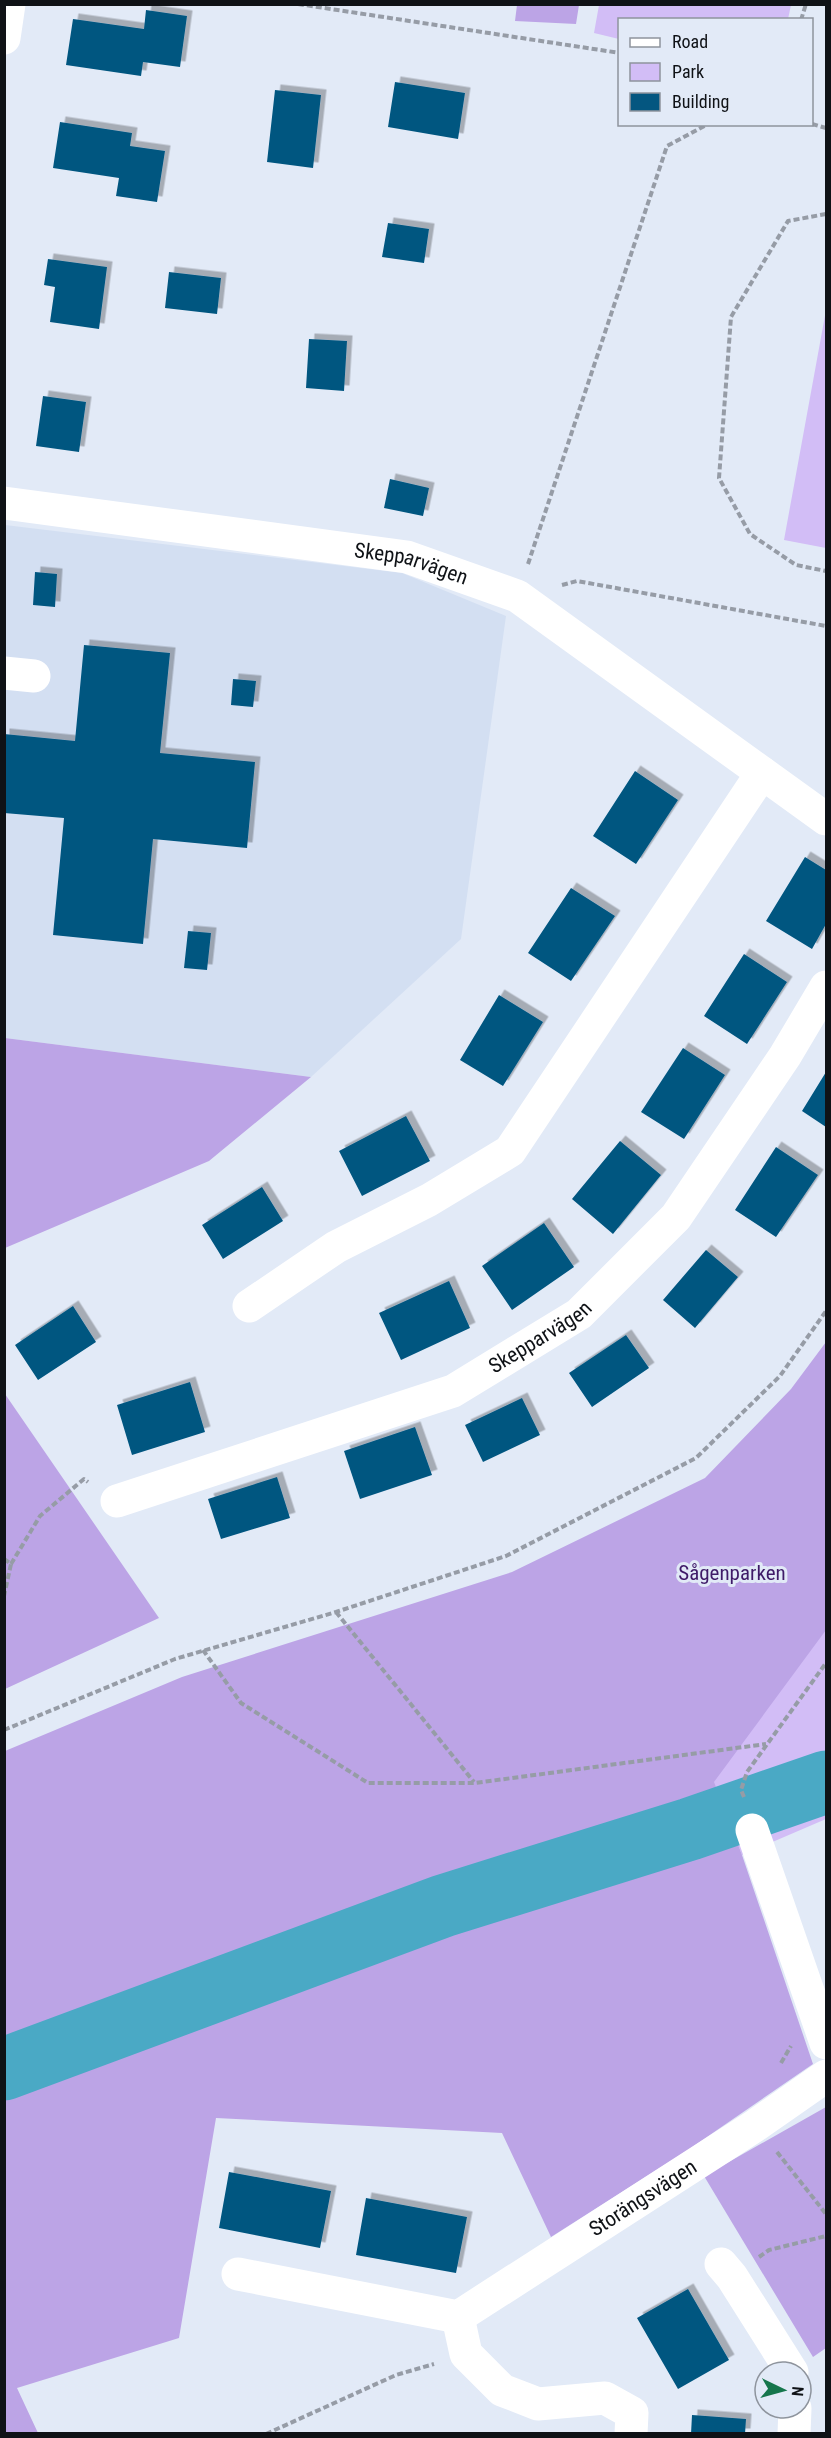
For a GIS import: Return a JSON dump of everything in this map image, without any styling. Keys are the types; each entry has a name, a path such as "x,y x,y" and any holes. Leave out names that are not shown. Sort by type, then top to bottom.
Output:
{"street":[{"path":"4,38 9,4"},
{"name":"Skepparvägen","path":"4,503 407,557 517,596 826,819"},
{"path":"249,1306 336,1247 429,1200 510,1151 762,773"},
{"name":"Skepparvägen","path":"117,1501 453,1391 579,1314 676,1217 785,1056 826,987"},
{"path":"752,1830 826,2043"},
{"name":"Storängsvägen","path":"458,2317 756,2125 826,2076"},
{"path":"721,2264 732,2277 784,2360"},
{"path":"238,2274 458,2317 466,2354 502,2390 538,2404 605,2398 632,2413 631,2433"}],"path":[{"path":"298,4 618,53"},
{"path":"517,596 667,146 704,126"},
{"path":"826,214 788,221 731,317 719,478 750,534 796,565 826,571"},
{"path":"517,596 577,581 826,626"},
{"path":"4,1730 175,1659 336,1612 506,1556 696,1458 780,1376 826,1311"},
{"path":"4,1596 11,1564 40,1516 84,1479 117,1501"},
{"path":"4,1559 11,1564"},
{"path":"336,1612 475,1783"},
{"path":"203,1650 240,1703 368,1783 475,1783 765,1744"},
{"path":"741,1790 747,1772 765,1744 826,1663"},
{"path":"756,2125 826,2214"},
{"path":"769,2250 826,2236"},
{"path":"266,2433 396,2375 466,2354"}],"shaded area":[{"path":"5,525 402,573 506,616 461,939 311,1077 5,1038"}],"green space":[{"path":"517,4 579,5 576,24 515,21"},
{"path":"599,4 791,5 788,18 618,18 618,39 594,33"},
{"path":"826,310 826,548 784,540"},
{"path":"5,1038 311,1077 209,1161 5,1248"},
{"path":"826,1342 826,1630 714,1782 742,1855 813,2064 688,2150 551,2237 502,2133 216,2118 179,2338 17,2388 38,2433 5,2434 5,1751 182,1677 512,1572 705,1478 791,1389"},
{"name":"Sågenparken","path":"826,1345 826,1819 742,1855 612,1526 707,1480 795,1390"},
{"path":"5,1394 159,1618 4,1689"},
{"path":"826,2107 826,2348 813,2357 704,2176"}],"building":[{"path":"146,10 187,16 180,67 143,62 141,76 66,65 73,19 144,29"},
{"path":"395,82 465,93 458,139 388,127"},
{"path":"275,90 321,95 313,168 267,162"},
{"path":"60,122 132,133 130,146 165,151 157,202 116,196 119,178 53,168"},
{"path":"388,223 429,229 424,263 382,257"},
{"path":"48,259 107,267 99,329 50,322 55,287 44,285"},
{"path":"169,272 221,278 217,314 165,308"},
{"path":"309,339 347,341 344,391 306,388"},
{"path":"43,396 86,402 79,452 36,446"},
{"path":"390,479 429,488 423,516 384,508"},
{"path":"35,572 57,574 55,607 33,605"},
{"path":"84,645 170,653 160,753 255,762 247,848 153,839 143,944 53,935 64,818 4,813 4,734 75,741"},
{"path":"233,679 256,681 253,707 231,705"},
{"path":"635,771 678,800 636,864 593,836"},
{"path":"805,857 826,870 826,924 812,949 766,921"},
{"path":"571,888 615,916 571,981 528,953"},
{"path":"188,931 211,933 207,970 184,968"},
{"path":"744,954 787,982 747,1044 704,1016"},
{"path":"499,995 543,1022 503,1086 460,1060"},
{"path":"683,1048 725,1075 684,1139 641,1112"},
{"path":"826,1072 826,1127 802,1111"},
{"path":"406,1116 430,1161 362,1196 339,1151"},
{"path":"620,1141 661,1175 613,1234 572,1199"},
{"path":"776,1147 818,1175 776,1237 735,1210"},
{"path":"262,1187 283,1221 223,1259 202,1225"},
{"path":"544,1223 574,1267 512,1310 482,1266"},
{"path":"706,1250 738,1277 695,1328 663,1300"},
{"path":"449,1281 470,1328 401,1360 379,1313"},
{"path":"73,1306 96,1342 38,1380 15,1345"},
{"path":"626,1335 649,1368 592,1407 569,1373"},
{"path":"190,1382 205,1432 132,1455 117,1405"},
{"path":"522,1398 540,1435 483,1462 465,1425"},
{"path":"415,1427 432,1475 360,1499 344,1451"},
{"path":"277,1477 290,1518 221,1539 208,1499"},
{"path":"229,2172 331,2191 320,2248 219,2228"},
{"path":"366,2198 467,2217 456,2273 356,2255"},
{"path":"688,2289 729,2360 678,2389 637,2318"},
{"path":"692,2415 746,2419 745,2434 691,2434"}],"waterway":[{"path":"4,2069 443,1906 690,1829 826,1782"}]}
